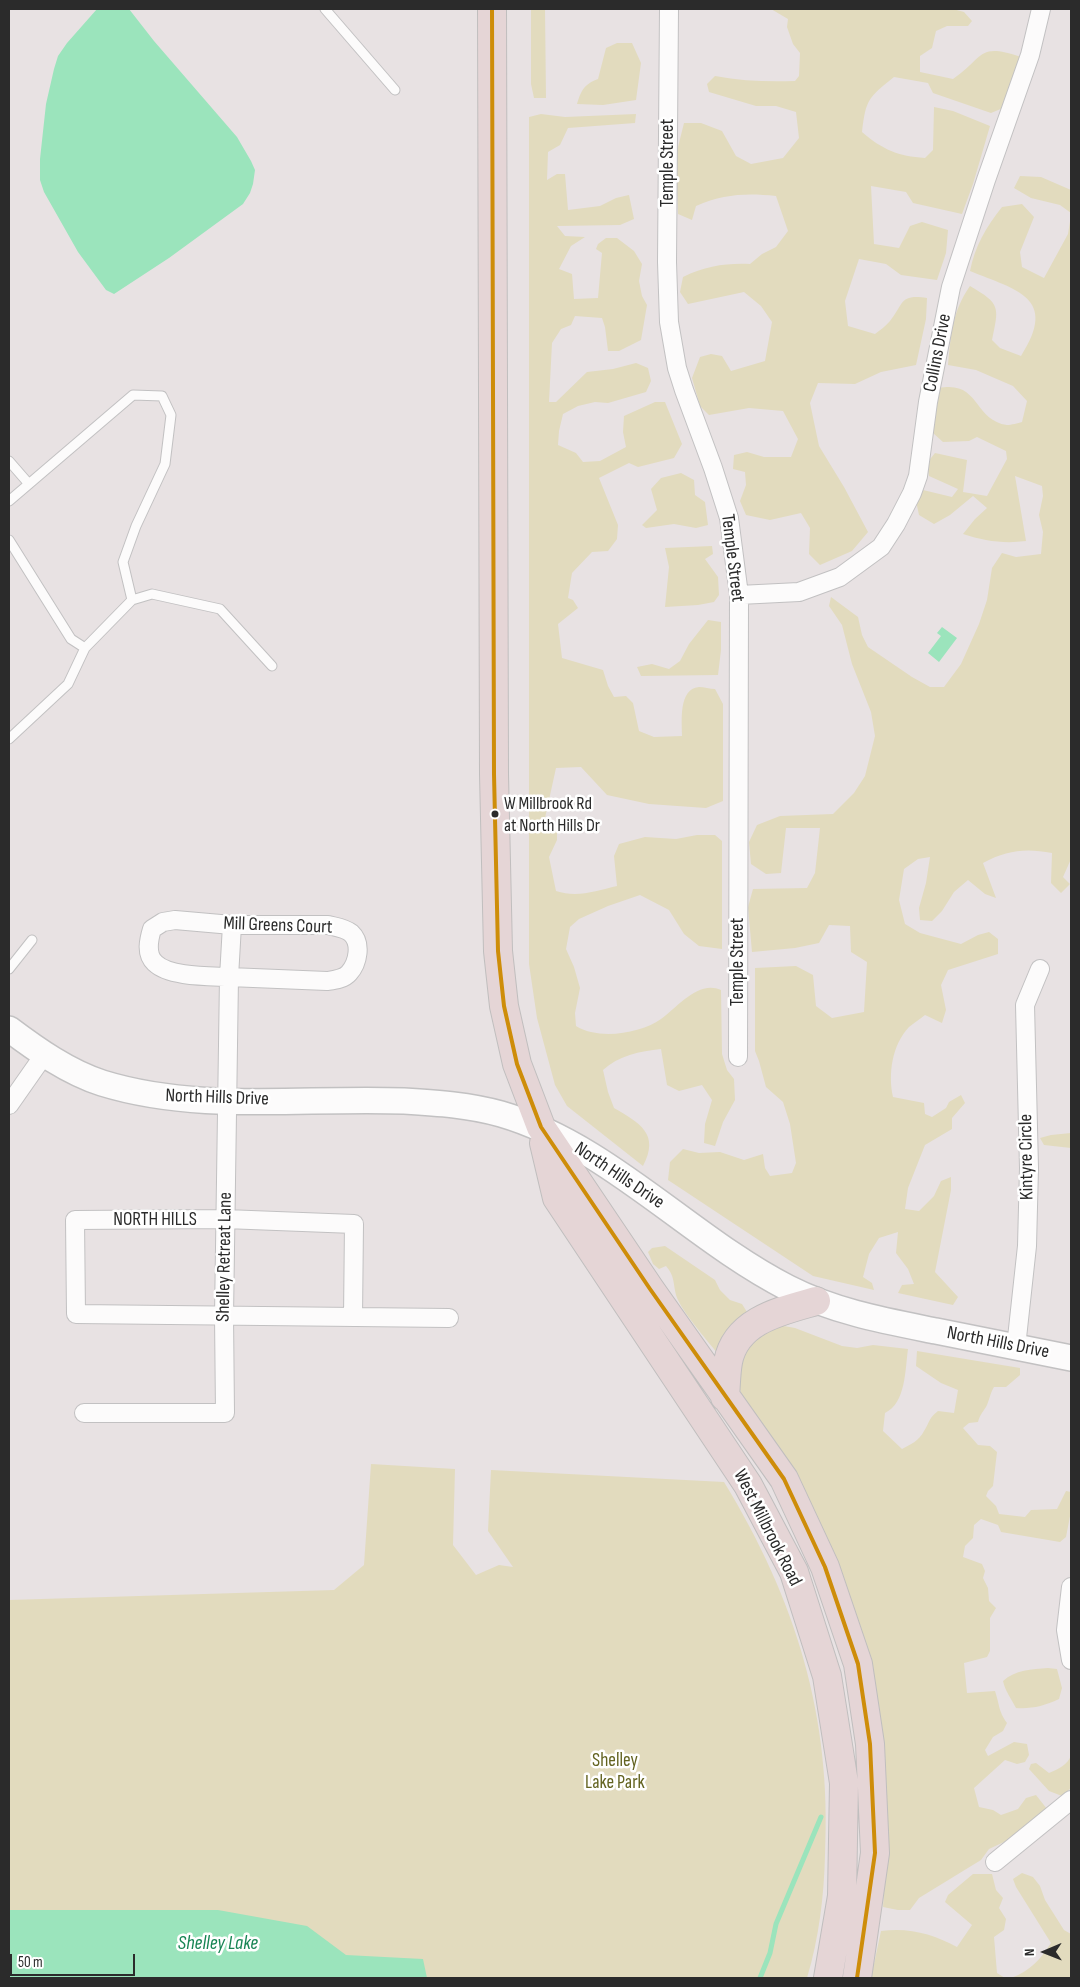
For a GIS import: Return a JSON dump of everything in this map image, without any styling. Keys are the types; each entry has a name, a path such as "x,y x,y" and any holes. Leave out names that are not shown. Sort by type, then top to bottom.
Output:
{"main road":[{"path":"492,9 494,774 498,951 504,1006 517,1064 540,1127 725,1397 784,1479 825,1567 858,1664 870,1744 875,1854 857,1978"},
{"name":"North Hills Drive","path":"9,1028 44,1054 100,1082 174,1099 227,1101 382,1100 435,1103 482,1109 540,1127 589,1154 758,1271 816,1301 855,1313 1071,1358"},
{"name":"West Millbrook Road","path":"540,1127 557,1198 748,1485 794,1572 827,1676 844,1783 842,1896 828,1978"},
{"path":"725,1397 728,1361 732,1350 744,1333 756,1322 770,1315 816,1301"}],"street":[{"name":"Temple Street","path":"669,9 667,262 669,322 677,368 730,518 739,594 738,1057"},
{"name":"Collins Drive","path":"739,594 799,592 840,577 876,552 896,524 912,493 918,476 928,402 951,287 1030,55 1041,9"},
{"name":"Mill Greens Court","path":"175,920 232,925 328,925 342,928 352,933 358,942 358,954 354,966 348,974 338,979 327,981 229,977 188,974 166,970 154,963 149,954 148,941 152,929 163,922 175,920"},
{"path":"227,1101 229,977 232,925"},
{"name":"Kintyre Circle","path":"1016,1347 1027,1246 1029,1168 1025,1005 1040,969"},
{"path":"9,1105 44,1054"},
{"name":"Shelley Retreat Lane","path":"84,1413 225,1413 224,1316 227,1101"},
{"name":"NORTH HILLS","path":"224,1316 76,1314 75,1220 225,1220 354,1224 352,1317"},
{"path":"224,1316 449,1318"},
{"path":"1071,1590 1066,1630 1071,1660"},
{"path":"995,1862 1071,1800"}],"lane":[{"path":"325,9 395,90"},
{"path":"9,501 133,396 162,396 171,415 165,464 136,526 123,562 132,600"},
{"path":"9,460 29,484"},
{"path":"9,540 71,639 85,648"},
{"path":"9,739 68,684 85,648 132,600 152,594 220,609 272,666"},
{"path":"9,969 32,940"}],"green space":[{"path":"531,9 545,9 546,98 534,98 531,84"},
{"path":"771,9 953,9 964,12 972,21 968,26 947,26 936,31 932,48 920,56 920,72 953,79 977,58 989,52 996,51 1021,57 1003,108 991,113 933,93 928,83 894,77 874,95 867,106 862,132 884,148 907,156 925,158 933,150 934,107 953,111 990,126 962,214 913,203 906,192 871,186 874,244 899,248 910,226 922,222 948,230 946,253 937,280 901,275 886,264 859,259 845,301 848,326 875,334 888,323 903,302 907,299 918,297 927,298 926,319 916,365 881,372 855,384 818,383 810,403 819,446 868,532 852,551 820,565 809,554 810,528 801,513 770,520 746,515 740,501 746,485 745,472 733,469 734,455 747,452 764,457 791,457 798,439 783,411 749,408 709,415 700,406 692,378 700,357 711,354 722,356 731,371 765,361 772,322 761,306 744,292 688,304 680,292 683,277 716,266 750,264 762,254 776,247 788,231 776,196 745,195 716,199 696,206 692,220 678,214 676,155 684,123 701,123 722,131 736,156 751,164 783,158 799,138 796,112 776,106 756,106 709,92 707,84 715,76 755,81 795,81 799,76 800,53 793,44 787,27 788,19"},
{"path":"617,43 632,43 641,63 636,100 603,105 577,104 584,88 589,83 598,79 606,48"},
{"path":"541,114 565,117 636,114 635,123 568,128 560,145 548,152 547,180 557,174 565,174 568,210 600,206 616,198 629,195 634,219 620,225 557,226 565,236 585,237 571,246 559,269 572,274 574,299 598,298 602,253 596,249 598,244 606,238 617,238 634,251 642,264 639,281 642,296 647,305 641,340 619,351 608,351 602,318 575,316 571,325 561,329 552,343 549,402 556,402 587,372 613,369 636,363 648,368 651,381 646,392 608,403 595,402 578,406 563,414 558,445 576,453 583,462 600,461 626,447 623,432 624,416 655,402 665,402 682,444 674,458 638,467 629,463 599,478 618,525 617,539 608,551 592,552 572,573 568,598 573,600 578,608 558,624 562,658 603,670 614,697 626,696 633,703 639,731 654,737 682,736 684,700 692,689 699,687 715,689 723,704 723,801 706,808 649,804 607,795 581,767 556,768 545,818 557,826 557,840 549,857 556,891 571,894 586,893 617,886 614,856 619,844 645,837 676,839 697,835 715,835 722,841 722,949 699,946 684,934 669,910 640,895 579,919 570,927 566,949 580,988 575,1013 576,1026 585,1030 607,1034 642,1028 661,1019 696,992 713,988 721,990 722,1054 727,1070 734,1079 735,1100 723,1122 715,1146 704,1143 705,1124 712,1100 702,1085 679,1091 667,1085 661,1049 630,1055 615,1061 603,1070 614,1108 639,1125 645,1131 648,1138 648,1155 643,1166 567,1106 555,1085 537,1018 529,964 529,117"},
{"path":"1020,176 1041,177 1071,190 1071,213 1060,205 1031,198 1014,188"},
{"path":"1022,204 1034,217 1020,252 1022,267 1044,278 1068,234 1071,215 1071,859 1063,877 1070,884 1061,893 1051,883 1052,853 1017,851 1000,855 983,863 996,898 985,894 968,880 954,892 942,911 932,921 920,920 919,908 926,883 930,857 918,859 904,869 899,900 905,924 920,933 961,944 978,935 989,932 998,939 998,954 948,970 941,985 946,1010 942,1023 925,1015 909,1027 903,1034 895,1051 891,1069 893,1097 924,1103 925,1114 932,1117 946,1108 949,1102 961,1095 965,1103 952,1118 952,1129 925,1145 908,1188 905,1209 919,1211 934,1196 941,1181 951,1177 951,1190 935,1272 958,1297 953,1305 898,1293 902,1285 914,1284 908,1269 896,1253 898,1232 879,1238 869,1254 863,1277 872,1283 874,1290 813,1276 668,1180 670,1162 683,1149 699,1153 720,1152 744,1160 763,1154 765,1168 770,1176 792,1173 796,1163 790,1124 783,1102 766,1087 755,1051 755,968 796,966 813,975 816,1006 832,1018 864,1012 867,962 851,952 850,926 829,925 819,943 795,948 752,952 748,907 753,889 807,888 815,873 820,828 786,828 781,873 766,874 751,864 749,842 757,825 780,816 833,814 854,793 865,776 875,736 871,712 852,664 842,625 829,606 831,597 858,617 862,635 868,647 930,687 944,687 961,664 979,624 987,600 992,568 1002,553 1016,557 1041,554 1043,532 1039,515 1043,496 1042,486 1015,476 1026,541 994,541 963,534 987,508 973,496 950,515 934,524 919,515 916,501 923,490 952,497 958,489 929,476 927,463 935,453 967,460 963,492 987,496 1007,459 1006,451 977,437 969,441 943,442 933,433 936,397 939,388 952,387 962,390 970,395 988,416 996,422 1007,425 1022,422 1027,401 1013,386 976,370 948,365 956,314 970,286 988,297 995,307 996,320 992,340 1000,348 1021,356 1032,336 1036,320 1034,308 1027,298 1003,284 970,271 982,237 1002,207"},
{"path":"681,473 694,480 695,495 705,502 708,525 696,528 674,524 646,528 642,525 657,510 651,489 661,478"},
{"path":"712,546 713,554 705,559 718,577 719,595 714,602 665,607 669,567 665,548"},
{"path":"708,620 721,622 721,650 718,675 641,676 637,667 652,664 669,669 680,661 689,644"},
{"path":"1071,1133 1071,1148 1044,1145 1040,1138 1051,1135"},
{"path":"665,1246 715,1280 720,1290 730,1300 742,1304 747,1312 718,1354 679,1302 669,1270 666,1266 659,1269 653,1264 648,1252 652,1248"},
{"path":"778,1325 795,1328 842,1346 857,1348 873,1345 908,1349 901,1394 892,1408 885,1413 883,1431 902,1449 920,1437 931,1418 938,1411 954,1413 958,1390 941,1383 916,1366 917,1351 1020,1368 1020,1375 1006,1387 994,1387 978,1422 969,1423 963,1428 978,1445 990,1446 997,1452 993,1486 986,1496 996,1506 999,1514 1025,1517 1031,1510 1057,1509 1066,1491 1071,1492 1071,1511 1066,1537 1060,1542 1001,1532 998,1525 981,1519 974,1525 973,1538 965,1546 963,1557 982,1564 985,1571 983,1578 988,1588 989,1601 996,1608 990,1618 990,1651 987,1657 964,1663 967,1693 995,1691 1007,1723 1003,1731 993,1737 985,1750 988,1756 1014,1742 1027,1744 1029,1755 1025,1762 1017,1764 1005,1760 974,1788 979,1807 993,1810 1001,1815 1018,1809 1026,1798 1036,1795 1047,1809 1021,1834 989,1849 981,1860 919,1898 910,1910 883,1907 887,1843 882,1743 738,1385 741,1363 748,1349 765,1331"},
{"name":"Shelley Lake Park","path":"371,1464 455,1469 453,1545 476,1575 499,1565 513,1567 488,1531 491,1470 724,1482 749,1526 771,1571 789,1615 804,1661 815,1707 822,1755 826,1804 825,1855 820,1917 815,1948 807,1978 9,1978 9,1600 334,1590 364,1565"},
{"path":"1048,1668 1057,1669 1062,1688 1059,1699 1048,1704 1016,1708 1003,1681 1018,1672"},
{"path":"1071,1755 1071,1788 1062,1796 1049,1791 1029,1769 1031,1764 1036,1763 1049,1773 1065,1764"},
{"path":"1022,1873 1033,1877 1064,1930 1071,1934 1071,1978 1011,1978 1024,1972 1034,1964 1051,1943 1016,1887 1013,1879"},
{"path":"973,1874 992,1874 996,1890 1003,1898 999,1908 1006,1919 1004,1930 994,1937 997,1973 1005,1978 871,1978 881,1931 901,1930 921,1933 939,1938 957,1947 972,1925 945,1902 948,1895"}],"water":[{"path":"97,9 129,9 154,41 237,137 255,170 250,193 243,204 169,258 114,294 106,290 78,252 44,192 40,180 40,159 46,104 58,56"},
{"path":"942,627 957,638 939,662 928,653 941,636 937,633"},
{"name":"Shelley Lake","path":"9,1910 218,1910 307,1926 346,1955 423,1959 427,1978 9,1978"}],"waterway":[{"path":"760,1978 770,1953 776,1924 821,1817"}],"transit line":[{"path":"492,9 494,774 498,951 504,1006 517,1064 541,1127 650,1289 784,1479 825,1567 858,1664 870,1744 875,1853 857,1978"}],"place":[{"name":"W Millbrook Rd at North Hills Dr","path":"495,814"}]}
